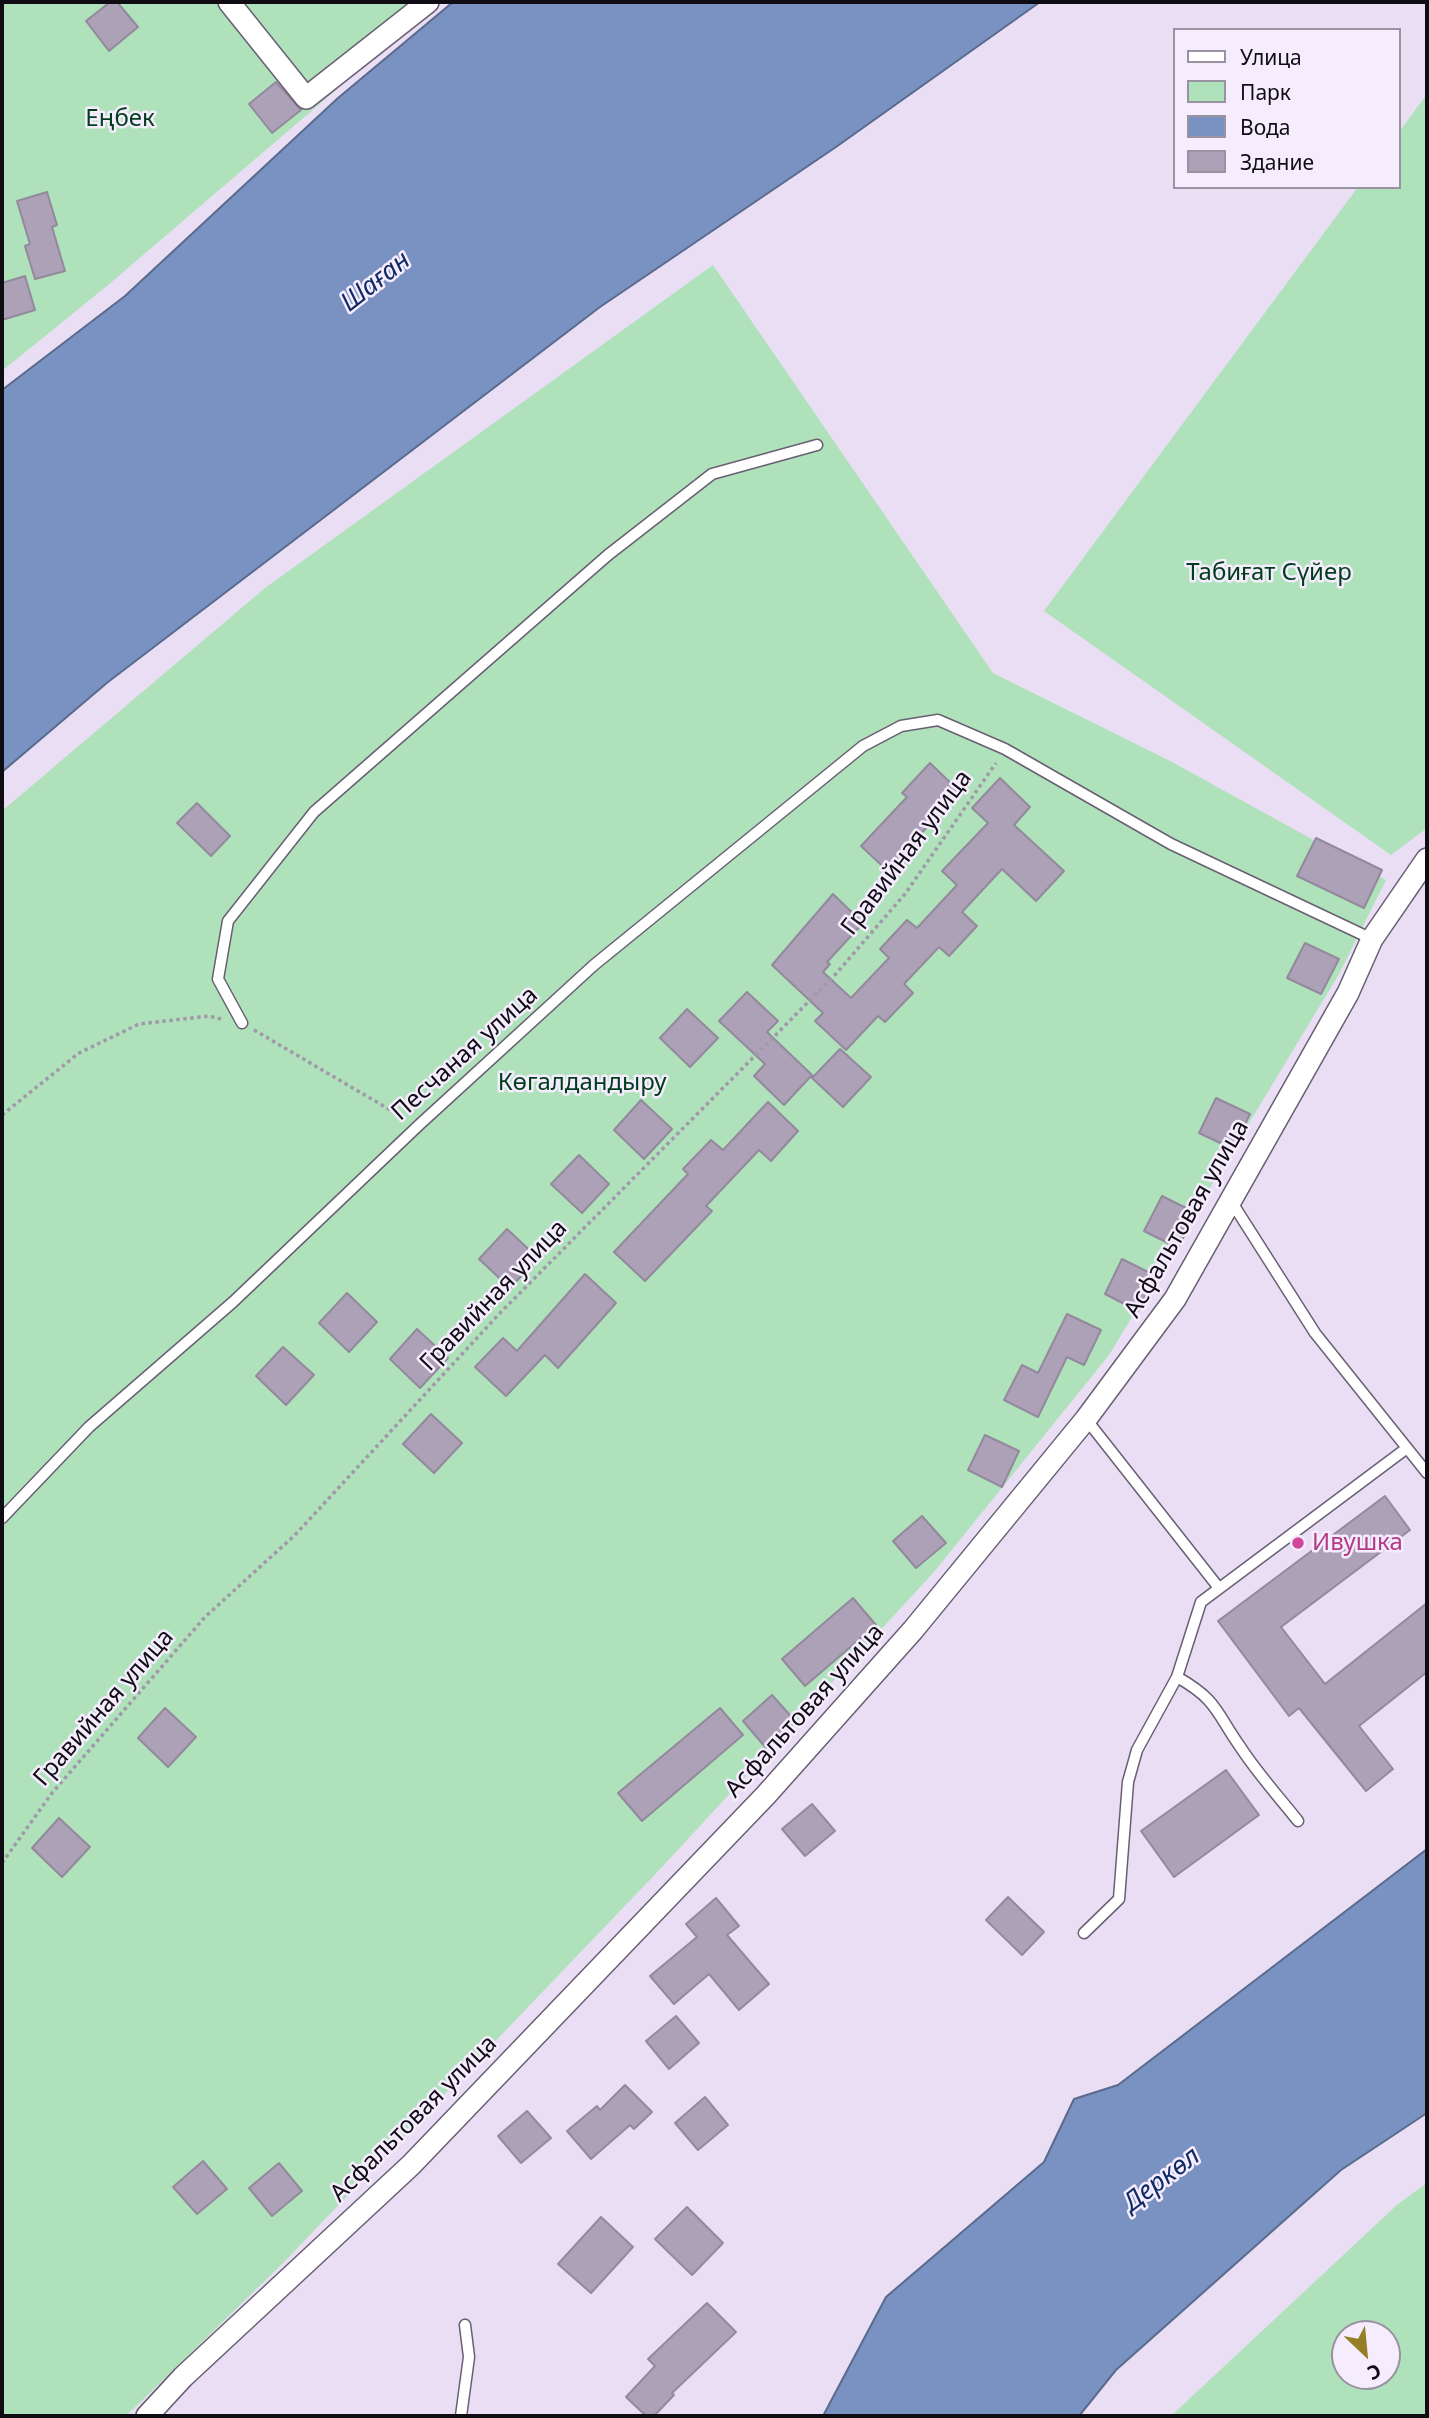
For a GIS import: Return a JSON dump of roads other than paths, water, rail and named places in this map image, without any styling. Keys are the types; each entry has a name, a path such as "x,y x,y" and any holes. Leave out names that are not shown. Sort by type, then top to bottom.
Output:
{"street":[{"path":"229,2 306,97 428,2"},
{"name":"Асфальтовая улица","path":"147,2416 183,2376 411,2165 766,1795 914,1630 1086,1419 1175,1299 1229,1199 1348,993 1372,939 1427,859"}],"lane":[{"path":"242,1023 218,979 228,921 314,812 608,555 712,474 817,445"},
{"name":"Песчаная улица","path":"2,1518 89,1427 233,1302 419,1125 594,965 863,746 901,726 938,720 1005,749 1171,844 1372,939"},
{"path":"1229,1199 1315,1333 1427,1472"},
{"path":"1086,1419 1219,1588"},
{"path":"1084,1933 1119,1899 1128,1782 1137,1750 1177,1677 1200,1602 1407,1448"},
{"path":"1177,1677 1197,1689 1220,1711 1240,1747 1298,1821"},
{"path":"461,2416 468,2357 465,2325"}],"water":[{"name":"Шаған","path":"453,2 1040,2 836,147 600,307 108,682 2,772 2,390 125,296 338,98"},
{"name":"Деркөл","path":"1427,1849 1427,2113 1341,2170 1116,2370 1079,2416 823,2416 886,2297 1044,2162 1074,2099 1118,2085"}],"place":[{"name":"Ивушка","path":"1298,1543"}],"park label":[{"name":"Еңбек","path":"120,119"},
{"name":"Табиғат Сүйер","path":"1269,573"},
{"name":"Көгалдандыру","path":"582,1083"}]}
